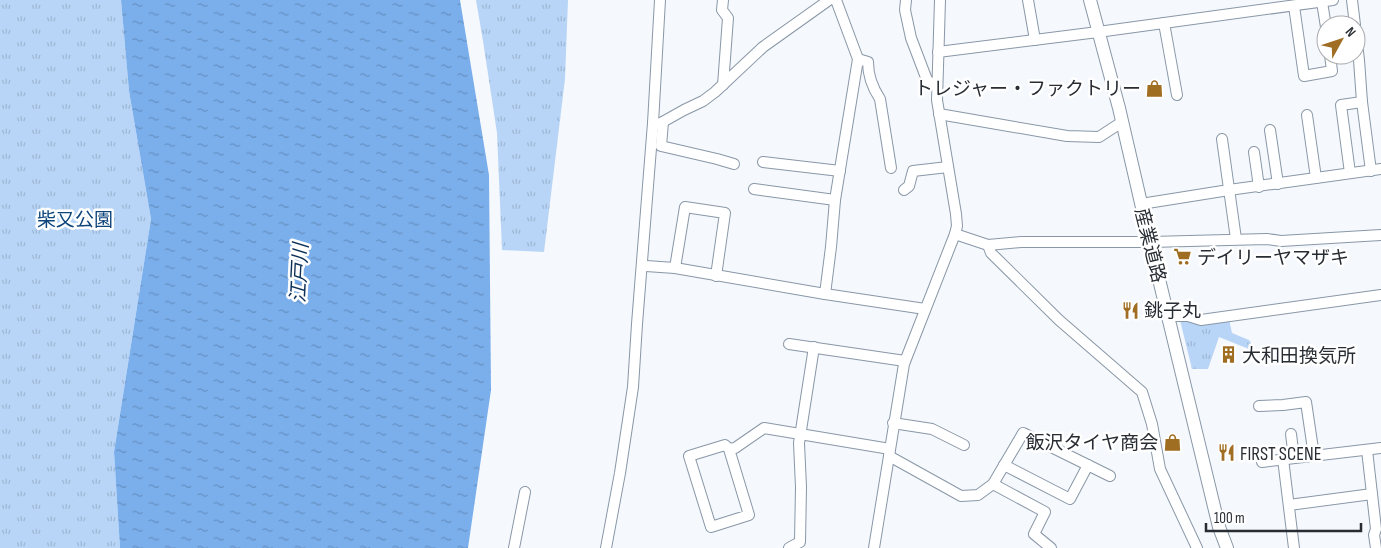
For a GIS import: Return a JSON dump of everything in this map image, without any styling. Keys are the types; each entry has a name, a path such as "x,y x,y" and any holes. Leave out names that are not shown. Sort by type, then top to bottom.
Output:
{"main road":[{"name":"産業道路","path":"1090,0 1122,122 1219,527 1227,548"}],"street":[{"path":"606,548 633,387 637,324 658,123 660,0"},
{"path":"722,85 728,18 722,10 723,0"},
{"path":"658,123 703,101 758,51 829,0"},
{"path":"825,294 835,200 858,58 836,0"},
{"path":"906,0 905,10 911,38 927,80 937,88"},
{"path":"874,548 905,361 957,226 937,100 940,0"},
{"path":"1028,0 1035,40"},
{"path":"938,52 1333,0"},
{"path":"1352,0 1354,15"},
{"path":"1322,2 1324,15"},
{"path":"1294,6 1304,76 1332,71 1331,65"},
{"path":"1164,23 1177,95"},
{"path":"858,58 868,62 868,74 874,91 880,99 891,168"},
{"path":"1141,204 1376,170 1362,102 1359,65"},
{"path":"1350,173 1341,105 1362,102"},
{"path":"939,114 1067,136 1099,137 1122,122"},
{"path":"1307,115 1316,178"},
{"path":"658,123 661,146 734,164"},
{"path":"1270,130 1278,184"},
{"path":"1222,139 1236,239"},
{"path":"1254,152 1259,187"},
{"path":"763,162 840,171"},
{"path":"904,190 909,186 914,171 948,167"},
{"path":"754,189 835,200"},
{"path":"675,268 685,206 725,213 716,276"},
{"path":"955,234 988,245 1021,242 1150,242 1236,239 1281,241 1381,235"},
{"path":"988,245 991,253 1060,320 1142,392 1152,424 1160,469 1197,548"},
{"path":"646,266 675,268 925,309"},
{"path":"1168,316 1188,316 1201,320 1381,295"},
{"path":"789,344 905,361"},
{"path":"789,548 800,545 802,487 798,443 814,348"},
{"path":"1259,406 1306,402 1314,456"},
{"path":"894,423 932,429 964,445"},
{"path":"729,449 735,448 764,428 800,434 889,453 961,496 978,495 992,484 1023,433 1110,476"},
{"path":"1291,434 1294,458"},
{"path":"725,445 729,449 749,515 711,527 689,456 725,445"},
{"path":"1262,462 1381,448"},
{"path":"1367,450 1376,529 1374,535 1376,548"},
{"path":"1283,459 1294,548"},
{"path":"1004,465 1070,499 1088,465"},
{"path":"992,484 1045,512 1034,534 1051,548"},
{"path":"514,548 525,492"},
{"path":"1289,505 1372,494"}],"green space":[{"name":"柴又公園","path":"0,0 121,0 129,91 151,219 114,452 120,548 0,548"},
{"path":"476,0 568,0 565,79 544,252 502,250 497,133"},
{"path":"1229,319 1232,333 1249,340 1251,343 1249,349 1219,337 1208,369 1192,369 1180,320"}],"water":[{"name":"江戸川","path":"121,0 460,0 489,175 491,390 468,548 120,548 114,452 151,219 129,91"}],"place":[{"name":"トレジャー・ファクトリー","path":"1155,88"},
{"name":"デイリーヤマザキ","path":"1183,257"},
{"name":"銚子丸","path":"1130,310"},
{"name":"大和田換気所","path":"1228,355"},
{"name":"飯沢タイヤ商会","path":"1172,442"},
{"name":"FIRST SCENE","path":"1226,453"}]}
